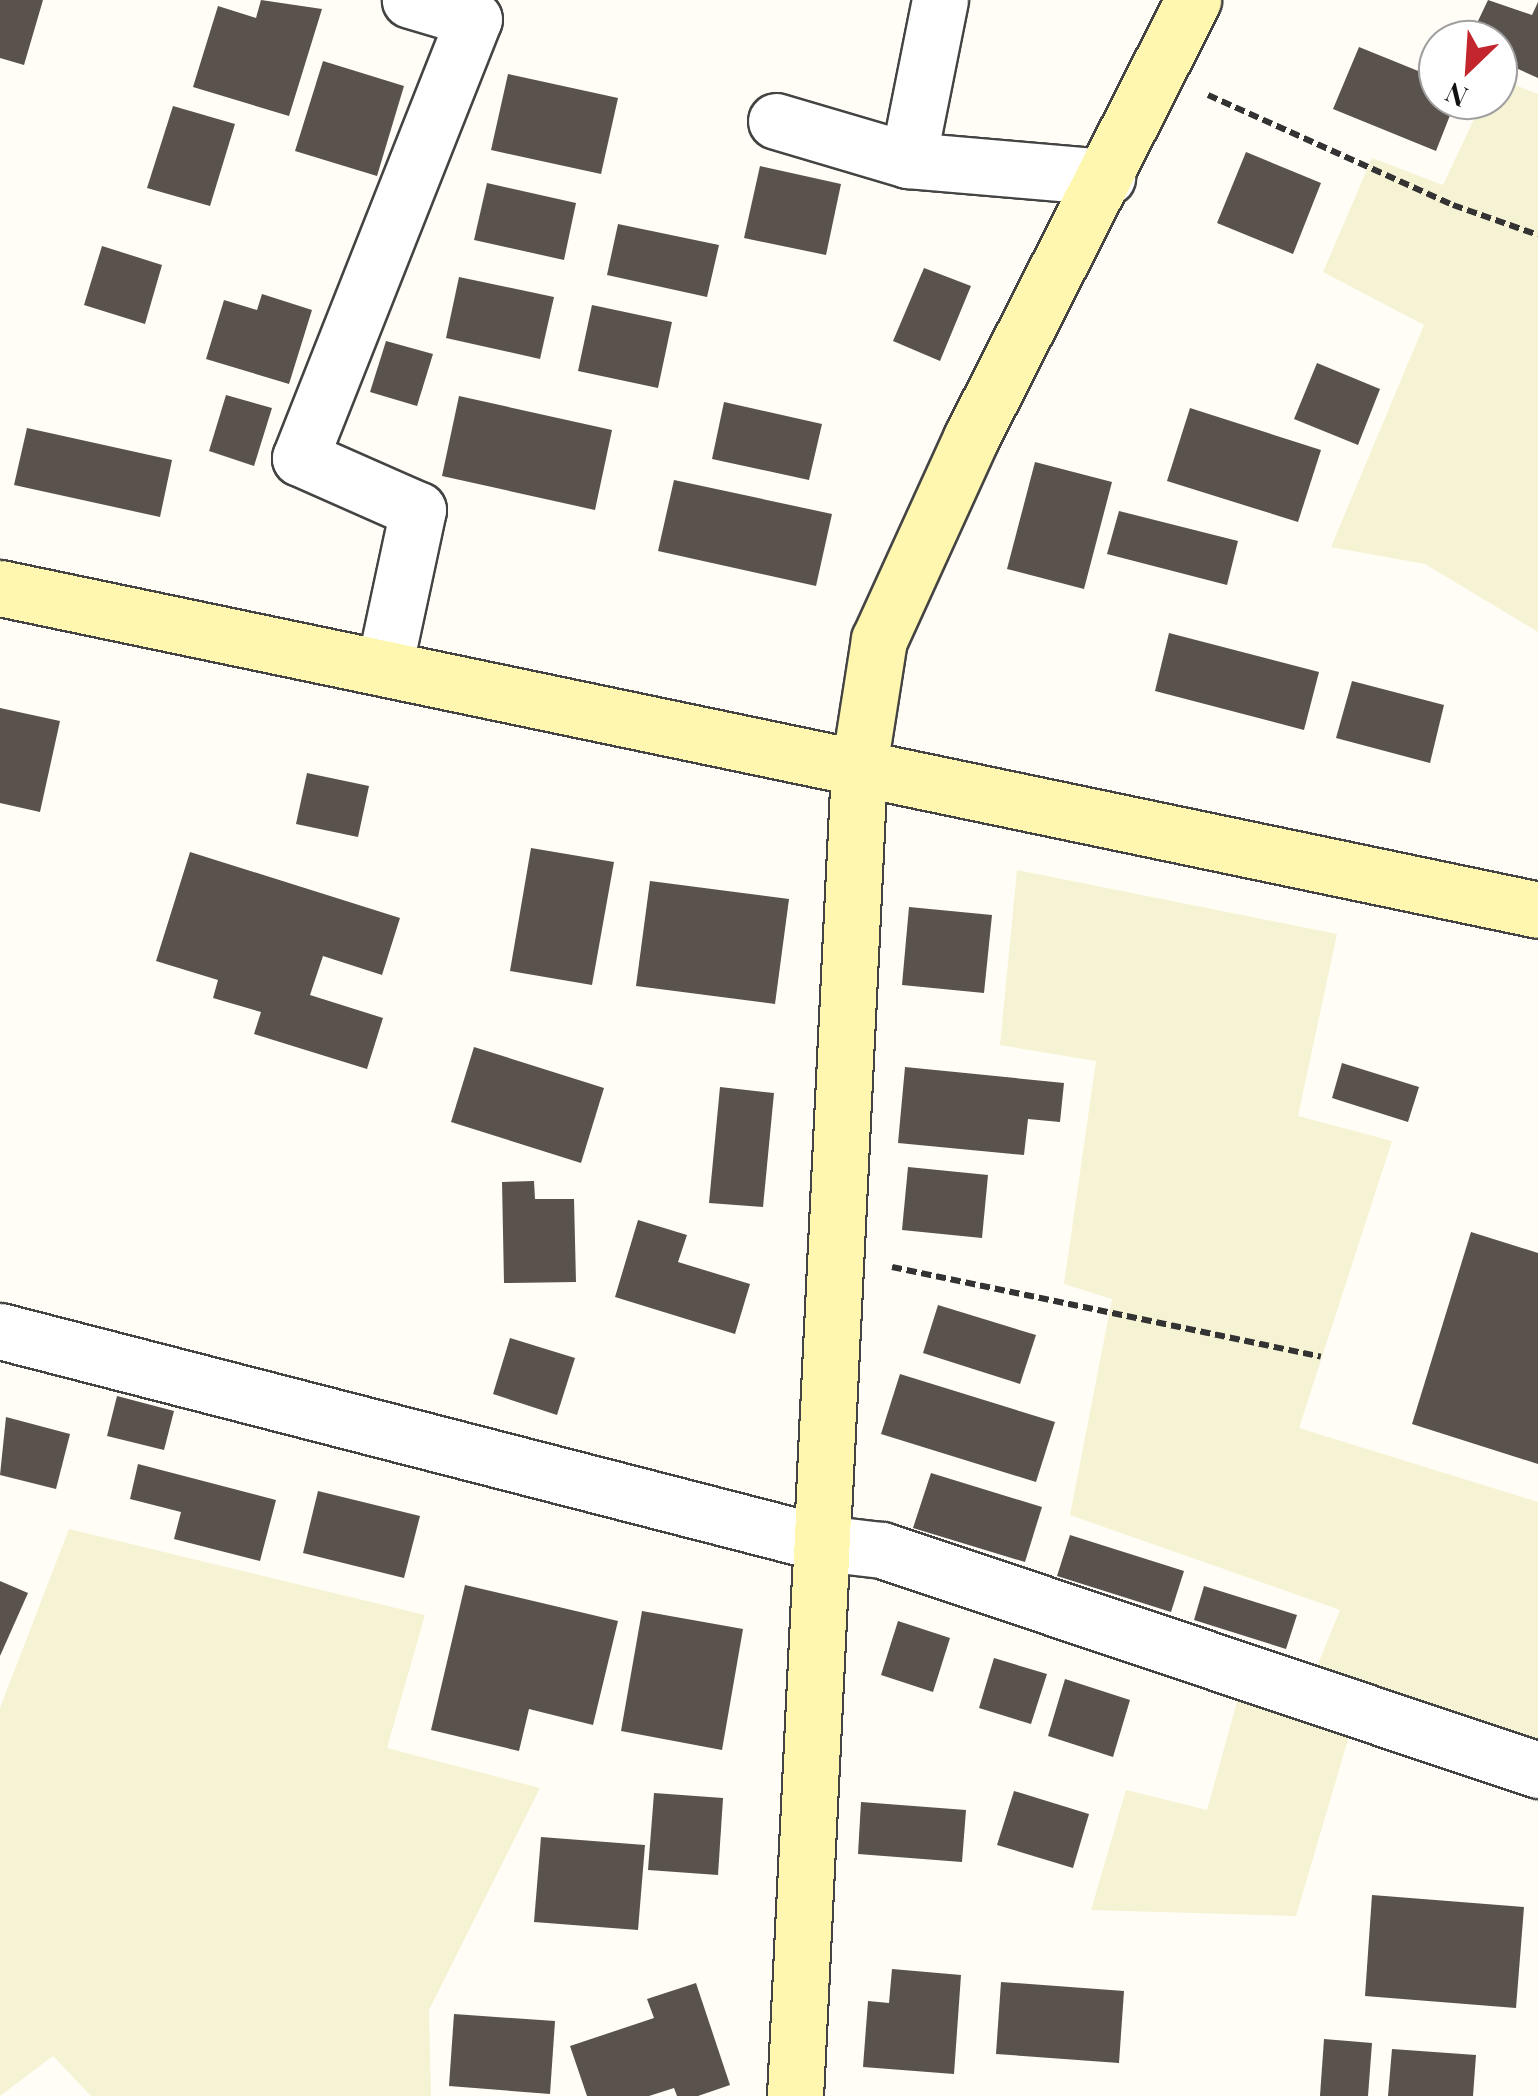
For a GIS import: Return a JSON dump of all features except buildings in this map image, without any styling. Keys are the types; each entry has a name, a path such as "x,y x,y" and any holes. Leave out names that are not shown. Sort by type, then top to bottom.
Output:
{"street":[{"path":"384,668 418,510 300,458 474,20 410,0"},
{"path":"908,160 940,0"},
{"path":"795,2096 859,768 879,640 971,438 1160,74 1192,0"},
{"path":"776,121 908,160 1106,176"},
{"path":"0,588 1538,910"},
{"path":"0,1332 822,1543 882,1550 1538,1770"}],"path":[{"path":"1160,74 1453,206 1538,234"},
{"path":"835,1255 1322,1357"}],"shaded area":[{"path":"1518,86 1538,94 1538,632 1425,564 1331,547 1424,325 1323,272 1372,158 1443,185 1474,120 1518,120"},
{"path":"1017,870 1337,934 1298,1116 1392,1141 1299,1428 1538,1502 1538,1788 1352,1726 1296,1916 1091,1910 1126,1790 1207,1810 1248,1662 1310,1684 1340,1610 1070,1515 1112,1299 1064,1284 1096,1061 1000,1045"},
{"path":"69,1529 425,1615 387,1748 540,1788 429,2010 431,2096 91,2096 53,2056 0,2096 0,1708"}]}
